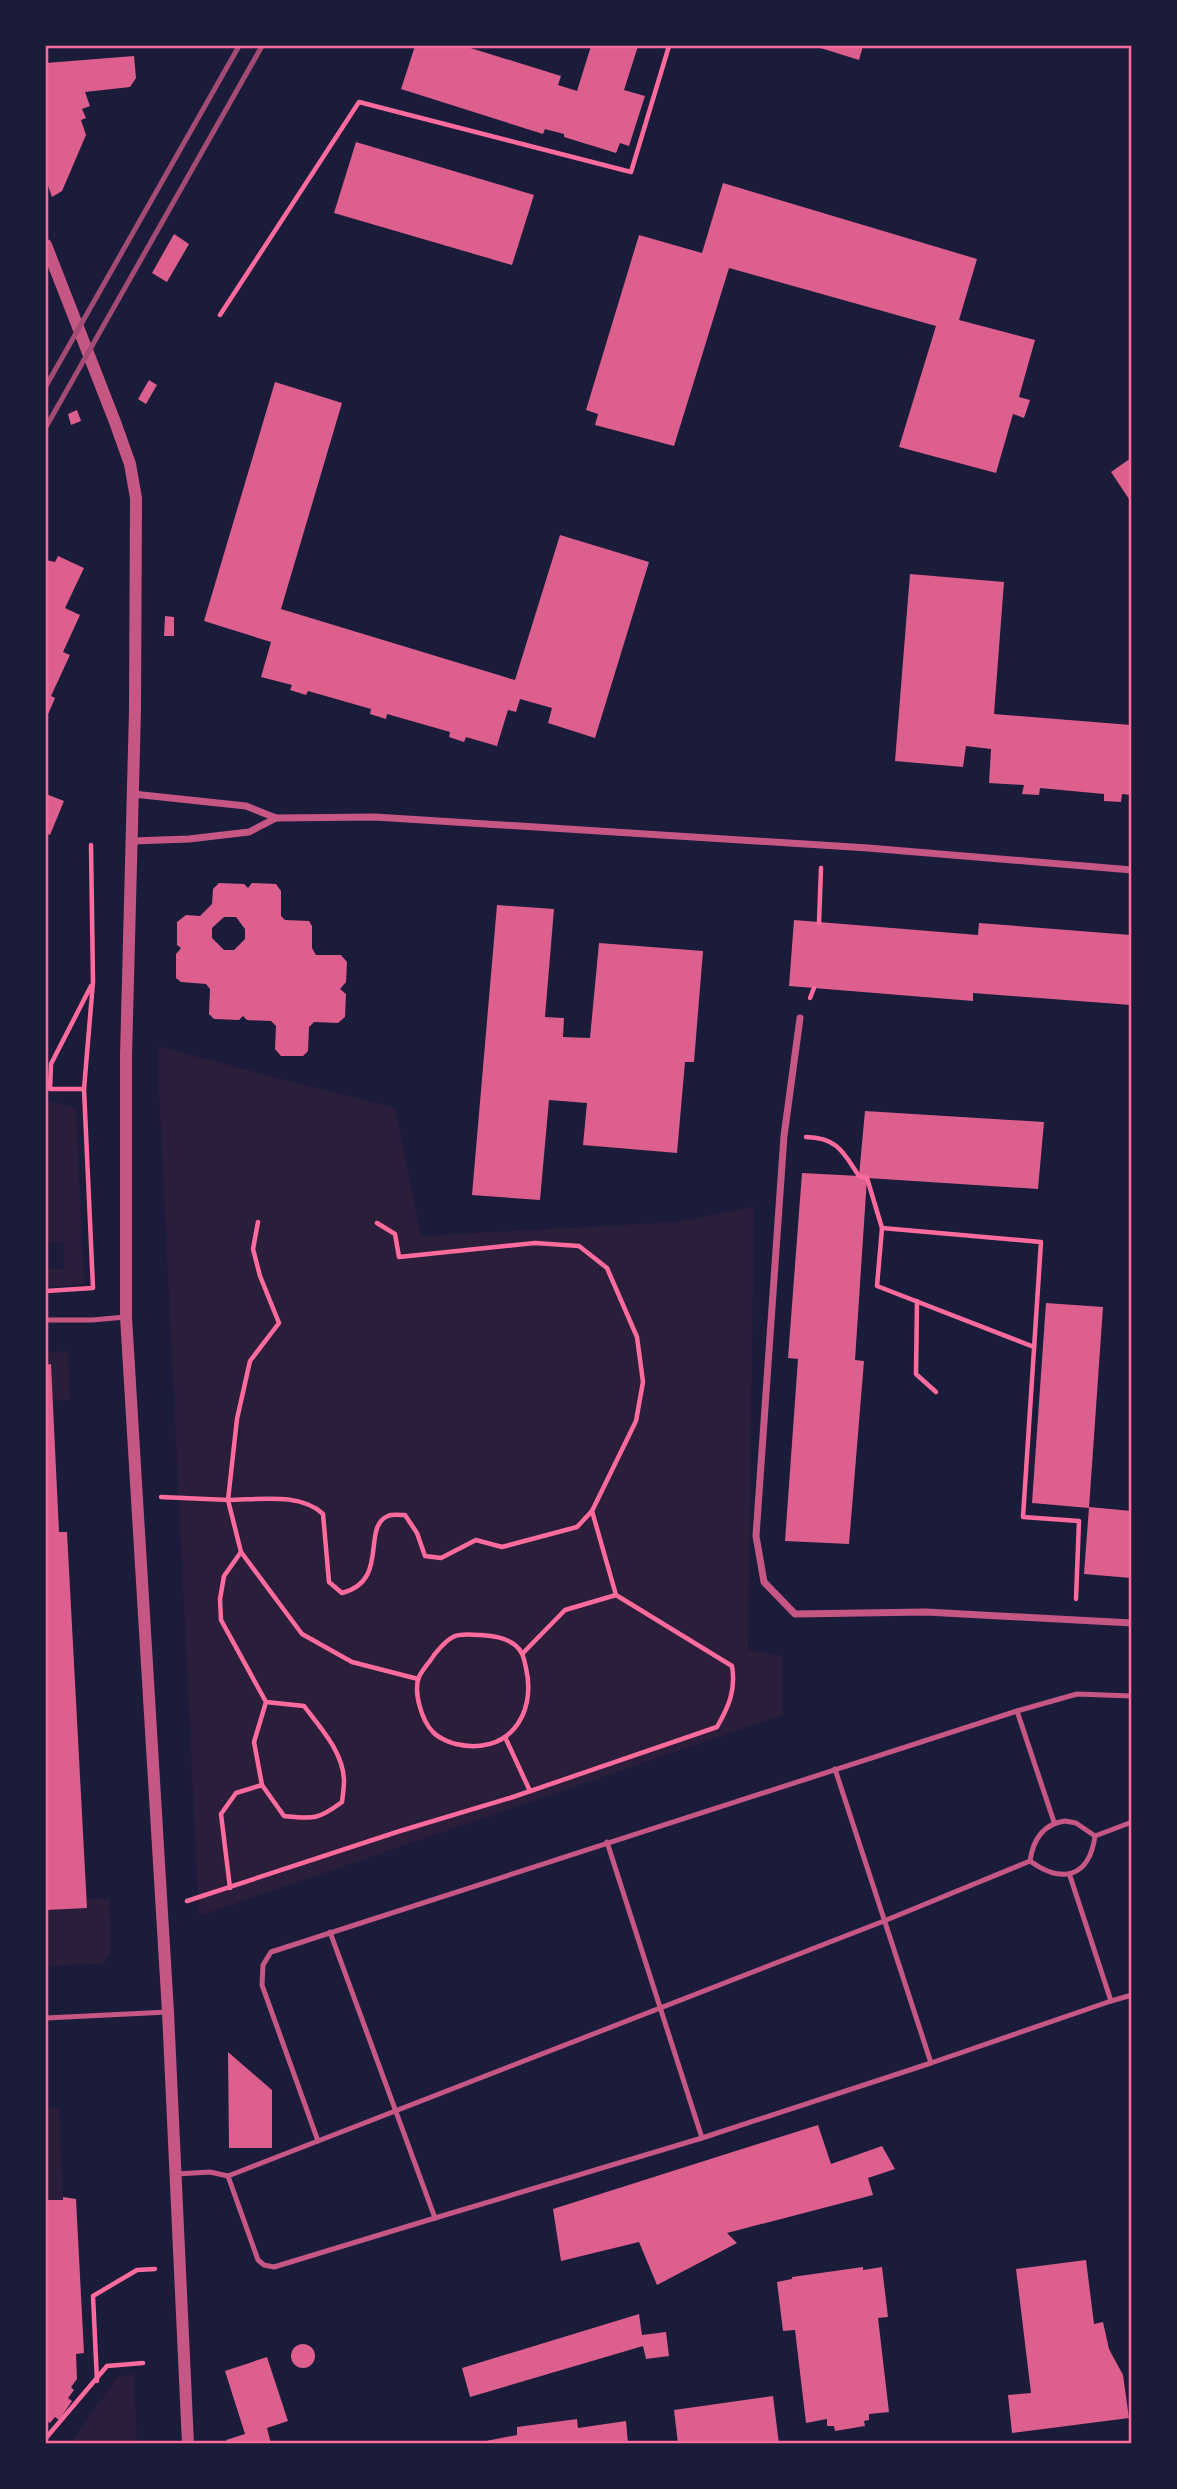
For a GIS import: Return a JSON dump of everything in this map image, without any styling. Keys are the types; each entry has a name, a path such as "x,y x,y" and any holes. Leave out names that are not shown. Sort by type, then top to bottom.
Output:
{"street":[{"path":"46,245 130,464 136,498 138,535 126,1056 126,1317 168,2012 188,2444"},
{"path":"133,794 246,806 276,818 375,817 822,845 1132,870"},
{"path":"132,841 189,839 249,832 276,818"},
{"path":"800,1018 784,1136 756,1536 764,1582 795,1614 926,1612 1132,1623"}],"lane":[{"path":"46,1320 126,1317"},
{"path":"317,2141 262,1985 263,1965 271,1952 1017,1711 1077,1694 1132,1696"},
{"path":"1017,1711 1054,1822"},
{"path":"835,1769 930,2063"},
{"path":"1030,1861 1037,1839 1044,1829 1054,1822 1076,1823 1095,1836"},
{"path":"1095,1836 1132,1822"},
{"path":"1030,1861 1048,1872 1070,1876 1088,1859 1095,1836"},
{"path":"607,1842 702,2138"},
{"path":"176,2174 210,2172 228,2176 884,1921 1030,1861"},
{"path":"1070,1876 1111,2001"},
{"path":"330,1932 435,2218"},
{"path":"228,2176 258,2260 264,2265 274,2267 702,2138 1132,1996"},
{"path":"46,2018 168,2012"}],"path":[{"path":"220,315 359,102 631,172 669,46"},
{"path":"46,1291 93,1288 85,1089 93,982 91,845"},
{"path":"819,923 822,845"},
{"path":"85,1089 50,1089 51,1064 93,982"},
{"path":"784,1136 822,1138 840,1147 859,1176 867,1178 882,1228 877,1286 1034,1347"},
{"path":"258,1222 253,1249 260,1276 279,1323 250,1361 237,1419 228,1500 241,1552 302,1634 352,1661 418,1679"},
{"path":"136,1499 179,1496 228,1500 294,1500 316,1507 323,1514 329,1582 342,1593 355,1590 368,1578 378,1524 387,1516 405,1515 417,1533 425,1556 441,1558 476,1539 502,1547 577,1527 592,1511 636,1421 643,1381 637,1337 607,1268 579,1246 535,1243 399,1257 395,1234 377,1223"},
{"path":"882,1228 1041,1242 1023,1517 1079,1521 1075,1621"},
{"path":"917,1301 916,1374 936,1392"},
{"path":"161,1909 530,1791 717,1727 729,1706 734,1679 732,1666 615,1595 592,1511"},
{"path":"241,1552 224,1576 220,1599 221,1620 266,1702 254,1742 262,1785 284,1816 323,1816 342,1802 344,1779 340,1760 324,1732 304,1706 266,1702"},
{"path":"523,1653 565,1610 615,1595"},
{"path":"454,1636 497,1636 515,1645 523,1653 530,1684 529,1701 525,1715 505,1737 479,1746 455,1744 433,1734 423,1715 418,1696 418,1679 439,1649 454,1636"},
{"path":"505,1737 530,1791"},
{"path":"230,1888 221,1814 236,1793 262,1785"},
{"path":"97,2381 93,2296 137,2270 180,2269"},
{"path":"46,2438 107,2366 143,2363"}],"shaded area":[{"path":"159,1047 395,1108 421,1236 676,1222 754,1207 748,1649 783,1657 783,1715 199,1916"},
{"path":"46,1101 76,1108 84,1284 46,1287 46,1269 64,1269 63,1243 46,1242"},
{"path":"68,1351 70,1400 52,1401 50,1364 46,1365 46,1352"},
{"path":"109,1898 111,1951 107,1958 101,1964 46,1966 46,1910 86,1908 86,1899"},
{"path":"59,2108 63,2200 46,2200 46,2109"},
{"path":"134,2374 137,2443 71,2443 118,2376"}],"building":[{"path":"415,46 464,46 561,76 558,85 577,91 591,46 638,46 624,90 645,96 629,146 620,143 616,153 564,137 564,134 545,129 543,134 401,89"},
{"path":"814,46 863,46 859,60"},
{"path":"134,56 136,78 130,87 85,92 90,106 82,109 86,118 81,120 86,135 62,191 52,197 46,180 46,63"},
{"path":"356,142 534,195 512,265 334,213"},
{"path":"723,183 977,259 959,320 1035,340 1019,397 1030,400 1024,418 1013,414 996,473 899,447 936,326 729,268 674,446 595,425 598,414 586,410 639,235 702,253"},
{"path":"174,234 189,244 167,282 152,273"},
{"path":"149,380 157,385 146,404 138,399"},
{"path":"275,382 342,403 281,609 515,680 560,535 649,562 595,738 548,723 552,708 520,699 516,712 508,710 497,746 466,737 464,742 449,737 450,732 387,714 386,719 370,714 371,709 308,691 306,695 290,690 292,685 261,677 271,642 204,621"},
{"path":"77,410 81,421 71,425 68,414"},
{"path":"1131,458 1131,502 1111,472"},
{"path":"58,556 84,568 65,608 80,615 63,652 70,655 51,696 55,698 46,719 46,560 55,562"},
{"path":"910,574 1004,582 994,714 1131,725 1131,795 1122,794 1121,802 1104,801 1104,794 1040,788 1039,795 1022,794 1024,785 989,783 991,749 966,746 963,767 895,761"},
{"path":"165,616 174,617 174,636 164,636"},
{"path":"46,794 64,801 50,835 46,833"},
{"path":"219,883 244,884 248,888 252,883 276,884 281,891 281,916 285,920 309,921 312,926 312,948 316,955 341,955 347,962 346,982 340,989 346,994 345,1017 338,1023 314,1022 309,1027 308,1051 303,1056 281,1056 275,1049 276,1026 271,1021 247,1020 243,1016 239,1020 214,1019 209,1014 210,989 206,984 181,982 176,978 176,954 181,948 177,945 177,922 186,915 200,916 212,904 213,889","holes":["224,917 236,917 245,929 245,939 234,950 224,950 212,938 212,928"]},
{"path":"497,905 554,909 545,1017 564,1018 563,1037 590,1038 599,943 703,951 694,1062 685,1062 677,1153 583,1145 587,1103 549,1100 540,1200 472,1195"},
{"path":"794,920 978,935 979,923 1131,935 1131,1005 973,993 973,1001 789,986"},
{"path":"865,1111 1044,1122 1038,1189 867,1178 855,1360 864,1361 849,1544 785,1541 798,1359 788,1358 802,1173 859,1176"},
{"path":"1046,1303 1103,1307 1089,1508 1032,1503"},
{"path":"51,1364 59,1532 67,1532 87,1908 46,1910 46,1365"},
{"path":"1089,1507 1131,1511 1131,1578 1084,1574"},
{"path":"228,2052 272,2090 272,2148 229,2148"},
{"path":"818,2125 831,2164 882,2146 895,2169 868,2178 873,2195 727,2233 737,2243 657,2285 639,2242 561,2261 553,2209"},
{"path":"63,2197 76,2199 84,2353 76,2354 77,2379 68,2398 72,2401 59,2420 55,2417 50,2423 46,2423 46,2200 63,2200"},
{"path":"1086,2260 1094,2324 1103,2322 1109,2349 1123,2375 1129,2418 1012,2433 1008,2395 1031,2393 1016,2269"},
{"path":"863,2267 863,2270 882,2267 888,2317 878,2318 889,2412 869,2414 869,2420 864,2421 865,2426 835,2431 834,2426 827,2426 827,2419 806,2423 795,2330 783,2331 777,2282 792,2277"},
{"path":"639,2314 642,2335 666,2332 669,2356 646,2359 643,2346 470,2397 462,2368"},
{"path":"303,2344 314,2351 315,2356 308,2367 303,2368 292,2361 291,2356 298,2345"},
{"path":"267,2357 288,2421 267,2428 271,2444 228,2444 226,2440 245,2434 225,2371"},
{"path":"773,2396 779,2444 678,2444 674,2410"},
{"path":"577,2419 578,2428 626,2421 628,2444 471,2444 517,2435 517,2427"}],"railway":[{"path":"46,386 239,46"},
{"path":"46,427 262,46"}]}
